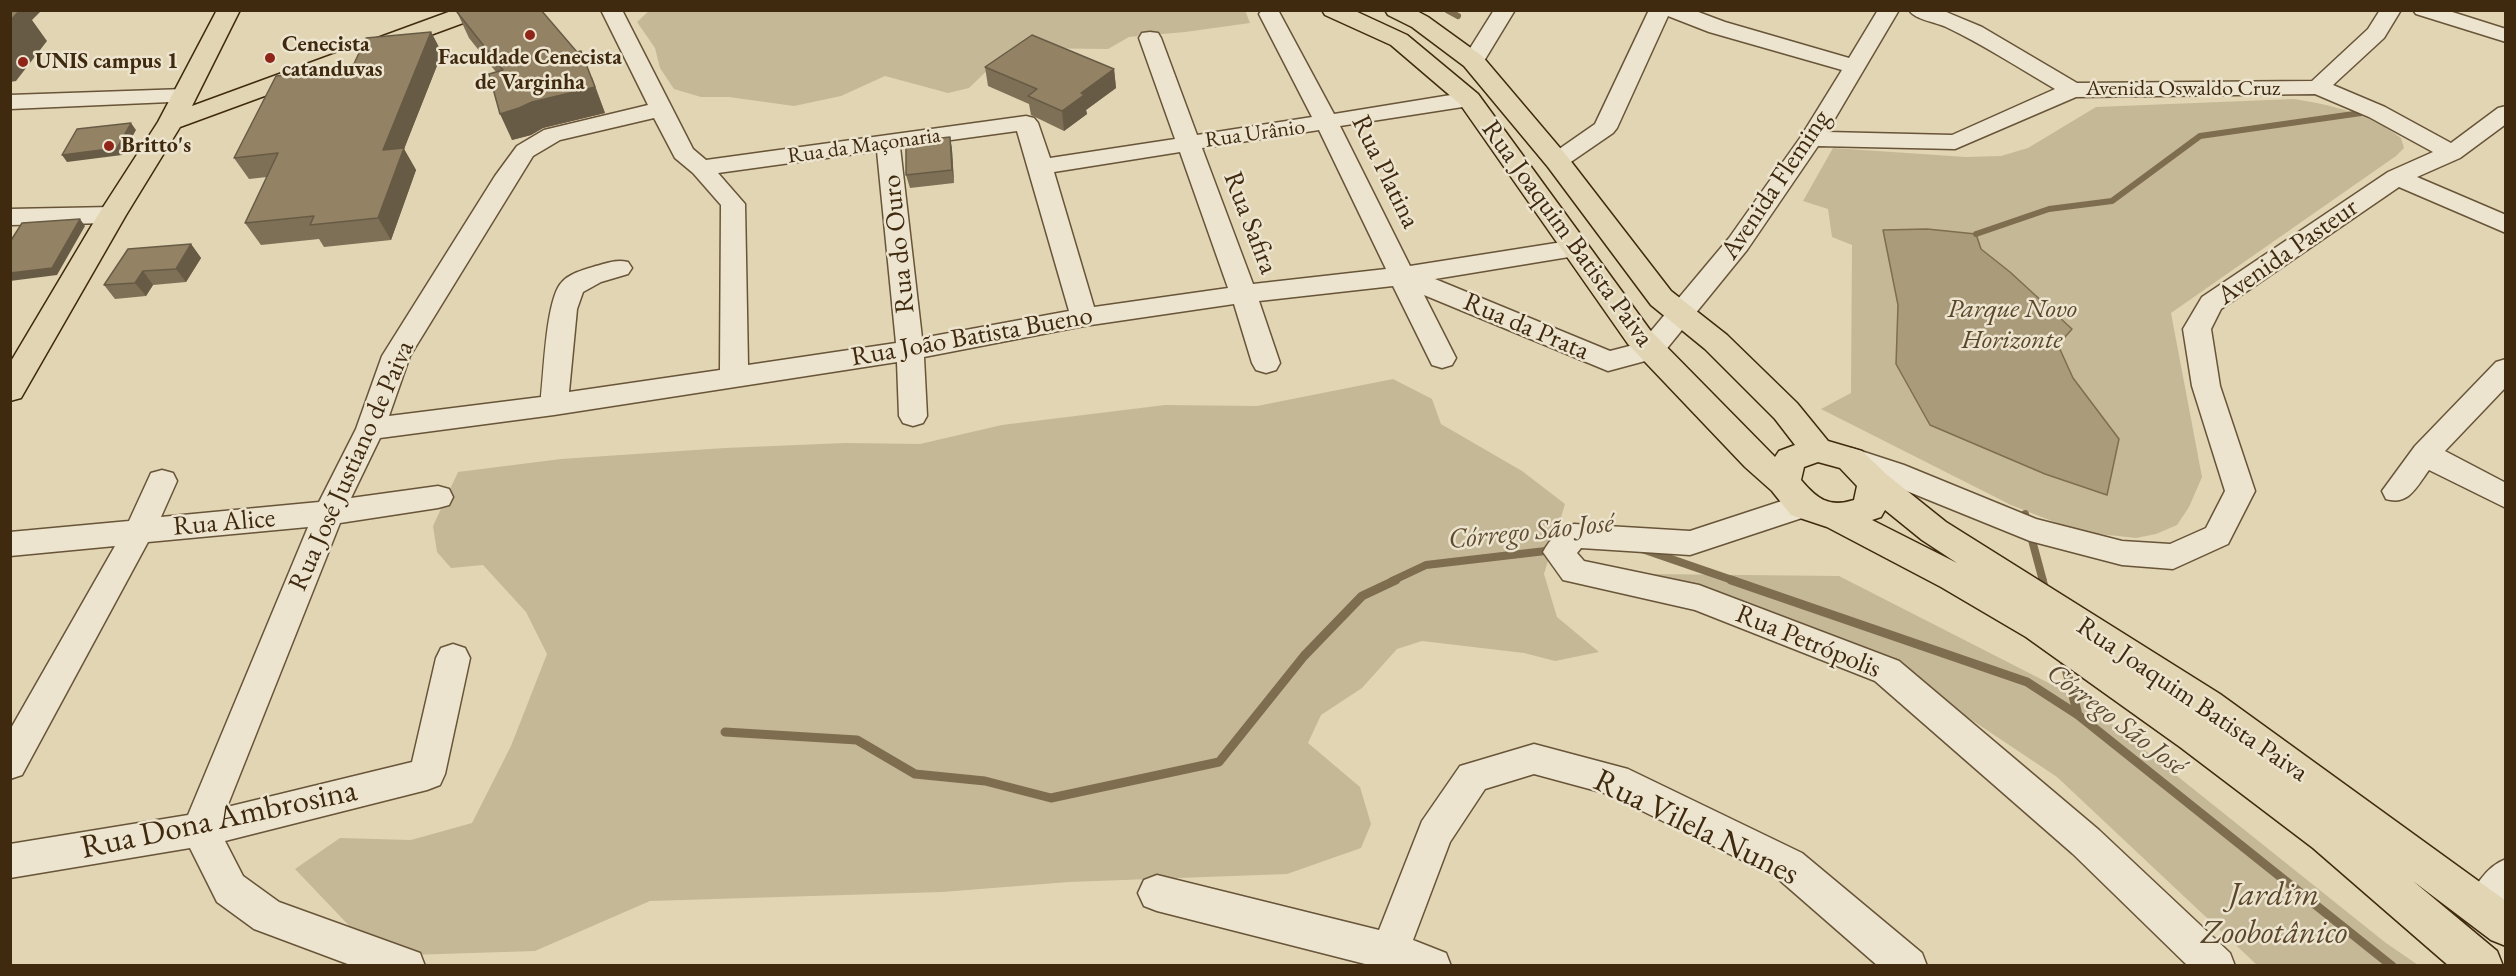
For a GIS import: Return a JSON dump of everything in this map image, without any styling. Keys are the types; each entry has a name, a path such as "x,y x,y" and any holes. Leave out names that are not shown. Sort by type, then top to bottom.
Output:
{"main road":[{"path":"10,390 112,215 171,122 229,10"},
{"path":"171,122 477,10"},
{"name":"Rua Joaquim Batista Paiva","path":"1333,10 1399,40 1469,99 1650,350 1793,494 1953,577 2039,627 2193,735 2327,835 2482,966"},
{"name":"Rua Joaquim Batista Paiva","path":"1396,10 1420,22 1473,61 1557,161 1661,298 1716,342 1786,411 1817,450 1862,471 1934,531 2207,705 2494,917"},
{"path":"1793,494 1790,459 1817,450"},
{"path":"1839,518 1869,508 1862,471"}],"street":[{"path":"611,10 683,153 701,168 733,204 734,376"},
{"path":"1473,61 1505,10"},
{"path":"1557,161 1605,128 1660,10"},
{"path":"1672,10 1717,27 1853,66"},
{"name":"Avenida Fleming","path":"1650,350 1738,244 1811,139 1853,66 1889,10"},
{"name":"Avenida Oswaldo Cruz","path":"1919,10 1944,18 1974,32 2072,90 2318,87 2377,112 2452,153"},
{"path":"2318,87 2376,33 2391,10"},
{"path":"2423,10 2505,36"},
{"name":"Rua Platina","path":"1270,14 1327,123 1442,357"},
{"name":"Rua Safira","path":"1150,38 1187,144 1245,294 1266,363"},
{"path":"1811,139 1955,142 2072,90"},
{"path":"10,102 185,96"},
{"name":"Rua Urânio","path":"1041,167 1469,99"},
{"name":"Rua José Justiano de Paiva","path":"200,830 329,513 370,429 396,356 525,151 552,135 661,109"},
{"name":"Avenida Pasteur","path":"1862,471 1893,473 2030,529 2122,553 2173,557 2217,536 2240,491 2206,386 2197,329 2211,303 2397,177 2452,153 2505,112"},
{"name":"Rua da Maçonaria","path":"701,168 888,144 1026,123 1041,167"},
{"name":"Rua do Ouro","path":"888,144 910,350 913,416"},
{"path":"1041,167 1084,317"},
{"path":"2397,177 2505,225"},
{"path":"10,217 112,215"},
{"name":"Rua João Batista Bueno","path":"370,429 554,405 910,350 1084,317 1245,294 1403,276 1575,248"},
{"path":"554,405 564,309 572,286 592,276 620,268"},
{"name":"Rua da Prata","path":"1403,276 1608,361 1650,350"},
{"path":"2397,491 2426,454 2505,369"},
{"path":"2426,454 2505,497"},
{"path":"10,764 139,531 162,481"},
{"name":"Rua Petrópolis","path":"1793,494 1690,543 1574,536 1559,552 1574,571 1699,598 1887,671 2086,842 2217,966"},
{"name":"Rua Alice","path":"10,544 329,513 438,497"},
{"name":"Rua Dona Ambrosina","path":"10,861 200,830 427,774 453,658"},
{"name":"Rua Vilela Nunes","path":"1390,951 1436,834 1473,777 1534,759 1615,780 1789,865 1908,966"},
{"path":"200,830 230,889 267,916 406,966"},
{"path":"2494,917 2505,876"},
{"path":"1157,893 1390,951 1432,966"}],"green space":[{"path":"650,10 1245,10 1250,23 1129,37 1108,49 1020,48 997,61 969,88 948,93 885,76 841,96 794,106 729,97 701,97 674,89 660,68 655,48 637,22"},
{"name":"Parque Novo Horizonte","path":"2294,99 2322,104 2364,117 2401,138 2404,148 2396,156 2171,313 2202,477 2189,507 2177,525 2156,534 2136,538 2080,532 2011,505 1821,409 1851,393 1852,245 1832,237 1828,209 1803,201 1833,148 1966,157 2001,156 2028,148 2096,107"},
{"path":"1393,379 1432,399 1441,424 1522,471 1565,504 1544,574 1557,617 1599,652 1555,661 1524,653 1422,641 1397,649 1362,688 1321,715 1308,743 1360,787 1371,824 1361,848 1287,874 1069,882 942,892 650,901 535,951 378,956 295,869 340,838 411,840 472,823 511,746 547,654 526,612 483,565 451,568 437,552 433,526 458,472 561,459 725,448 845,443 920,444 1002,425 1165,405 1257,406"},
{"name":"Jardim Zoobotânico","path":"1647,574 1839,576 2082,700 2386,943 2418,965 2257,965 2057,777 1873,654"}],"shaded area":[{"path":"1927,229 1976,234 1981,249 2010,272 2072,329 2058,345 2073,378 2119,439 2107,495 2045,474 1930,425 1896,364 1898,305 1883,230"}],"building":[{"path":"10,10 20,10 10,21"},
{"path":"462,10 541,10 577,52 581,51 595,87 532,102 500,114 489,74 503,70 457,12"},
{"path":"431,32 383,150 404,148 378,218 310,225 314,216 245,223 278,153 234,158 276,76 352,68 366,38"},
{"path":"1032,35 1114,69 1081,93 1084,95 1062,111 1028,96 1037,89 985,67"},
{"path":"131,123 117,148 62,155 77,129"},
{"path":"950,137 952,170 906,175 906,142"},
{"path":"80,219 52,268 10,273 10,242 22,223"},
{"path":"191,244 176,269 143,271 135,283 104,285 128,249"}],"waterway":[{"path":"1447,10 1458,16"},
{"path":"1976,234 2049,209 2112,201 2200,136 2361,113"},
{"path":"2025,514 2043,581"},
{"name":"Córrego São José","path":"1642,549 1735,581"},
{"name":"Córrego São José","path":"1392,581 1426,565 1554,550"},
{"name":"Córrego São José","path":"725,732 857,740 915,774 985,781 1051,798 1219,762 1304,656 1362,596 1396,580"},
{"name":"Córrego São José","path":"1731,580 2027,682 2078,715"},
{"path":"2042,580 2046,593"},
{"path":"2063,657 2078,715"},
{"name":"Córrego São José","path":"2078,715 2392,966"}],"place":[{"name":"Faculdade Cenecista de Varginha","path":"530,35"},
{"name":"Cenecista catanduvas","path":"270,58"},
{"name":"UNIS campus 1","path":"23,62"},
{"name":"Britto's","path":"109,146"}]}
